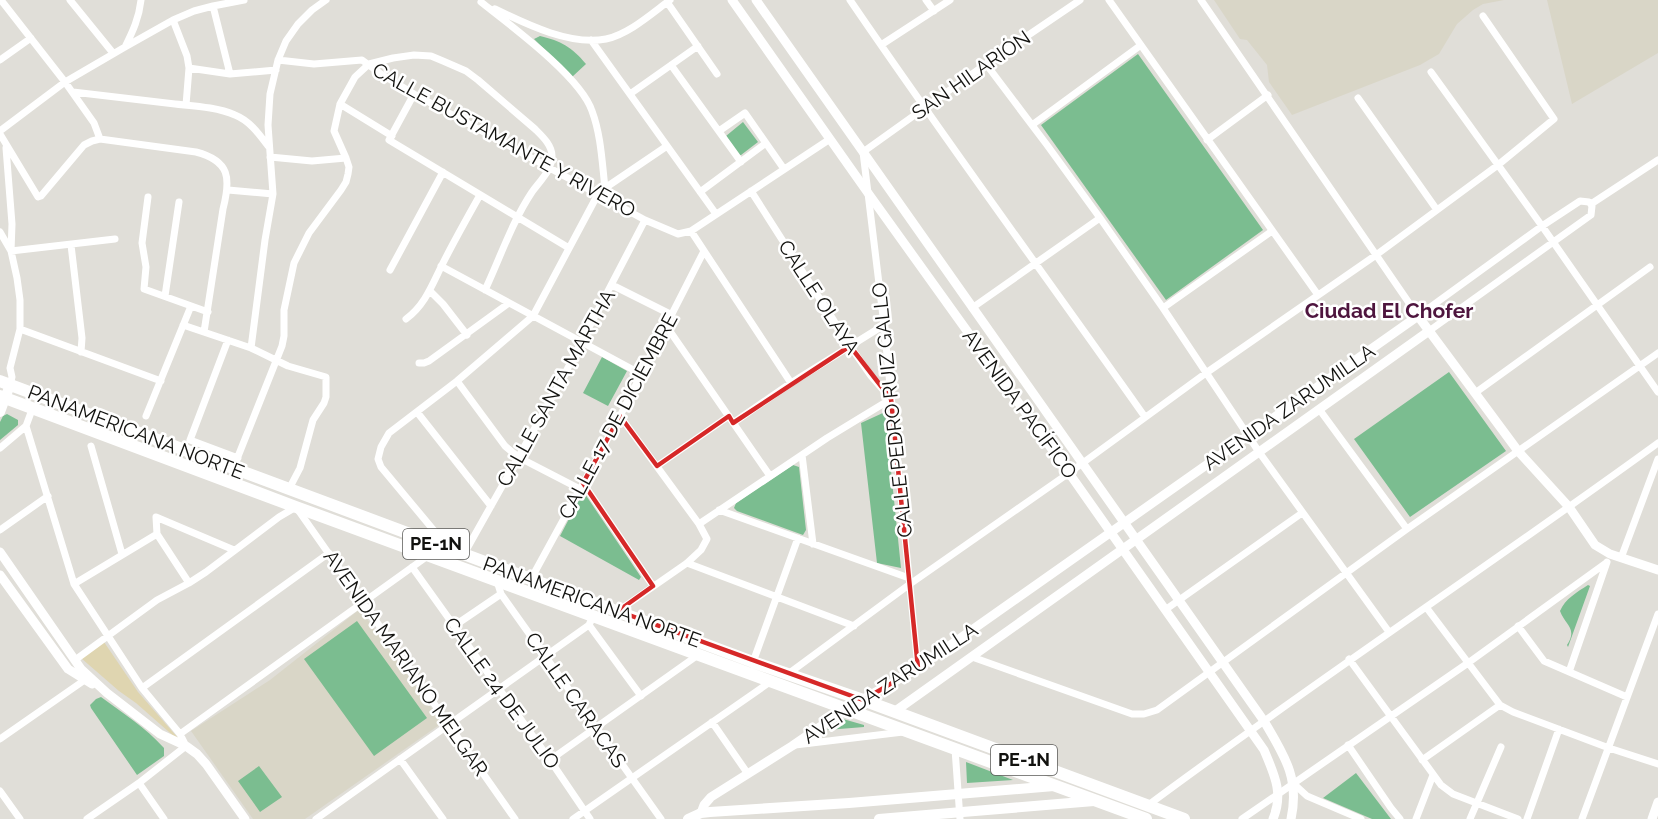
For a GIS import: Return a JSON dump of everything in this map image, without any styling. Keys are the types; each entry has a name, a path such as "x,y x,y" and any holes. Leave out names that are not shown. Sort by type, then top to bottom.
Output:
{"highway":[{"name":"PANAMERICANA NORTE","path":"3,383 236,463 289,489 450,550 1184,819"},
{"name":"PANAMERICANA NORTE","path":"3,397 496,579 591,620 771,681 1097,801 1128,816 1146,819"}],"main road":[{"path":"0,412 3,383"},
{"path":"701,813 1055,786"},
{"path":"879,819 960,816 1097,801"},
{"name":"AVENIDA ZARUMILLA","path":"688,819 701,813"}],"street":[{"path":"1,0 73,92 94,123 100,139"},
{"path":"70,0 113,54"},
{"path":"125,47 139,14 141,0"},
{"path":"204,332 228,190 226,174 222,167 207,155 196,152 100,139 84,145 38,197 0,132 65,82 173,20 194,11 244,0"},
{"path":"251,348 273,194 268,125 270,94 278,60 286,41 298,24 326,0"},
{"name":"AVENIDA PACÍFICO","path":"732,0 1251,731 1264,750 1279,793"},
{"name":"AVENIDA PACÍFICO","path":"756,0 1264,721 1282,752 1294,784 1291,819"},
{"path":"850,0 924,108 1145,417"},
{"path":"926,0 934,10"},
{"path":"881,45 950,0"},
{"name":"SAN HILARIÓN","path":"863,152 1080,0"},
{"path":"1108,0 1318,295"},
{"path":"1201,0 1418,316 1518,451 1569,507 1595,545 1608,558"},
{"path":"478,1 549,32 591,40 608,39 625,31 668,1 717,74"},
{"path":"478,1 516,29 587,98 596,124 605,188"},
{"path":"213,6 230,74"},
{"path":"788,675 910,581 1082,464 1206,373 1376,255 1498,165 1554,120 1483,16"},
{"path":"173,20 187,56 189,68 186,105"},
{"path":"0,60 31,38"},
{"path":"591,40 716,214"},
{"path":"1032,124 1141,45"},
{"path":"630,94 698,46"},
{"path":"228,340 190,440 236,463 282,346 284,310 294,263 309,233 346,183 349,167 334,131 340,104 355,77 369,64 393,58 414,55 431,56 466,71 518,113 545,139 551,149 550,168 530,195 518,217 485,290"},
{"name":"CALLE BUSTAMANTE Y RIVERO","path":"278,60 314,64 362,60 414,94 645,220 678,234 691,231"},
{"path":"986,64 1100,218 1259,452 1389,632"},
{"path":"671,65 741,162"},
{"path":"189,68 230,74 276,70"},
{"path":"1431,72 1658,392"},
{"path":"73,92 218,110 235,115 247,122 269,147"},
{"path":"390,138 414,94"},
{"path":"1207,140 1268,95"},
{"path":"1358,98 1437,210"},
{"path":"340,104 443,172 569,248"},
{"path":"719,131 745,113 784,169"},
{"path":"791,382 691,231 830,139"},
{"path":"700,192 766,144"},
{"path":"3,383 12,377 10,368 20,329 20,300 11,251 12,224 6,145"},
{"path":"450,550 381,467 378,459 381,447 389,433 457,381 533,316 569,248 605,188 668,146"},
{"name":"CALLE PEDRO RUIZ GALLO","path":"863,152 884,325 918,668"},
{"path":"270,157 312,160 346,158"},
{"path":"1591,204 1658,160"},
{"path":"390,270 443,172"},
{"path":"228,190 273,194"},
{"name":"CALLE OLAYA","path":"751,191 850,346 891,399"},
{"path":"406,320 415,312 430,291 480,195"},
{"path":"148,197 142,243 146,267 144,289 208,312"},
{"name":"AVENIDA ZARUMILLA","path":"701,813 711,797 846,709 918,668 1542,226 1581,201 1591,204 1591,215 1553,243 894,712"},
{"path":"165,296 178,202"},
{"path":"972,308 1100,218"},
{"name":"CALLE SANTA MARTHA","path":"464,554 582,342 645,220"},
{"path":"1163,308 1272,231"},
{"path":"0,232 11,251"},
{"path":"11,251 115,239"},
{"path":"71,245 82,339 81,352"},
{"name":"CALLE 17 DE DICIEMBRE","path":"531,579 620,416 704,252"},
{"path":"441,266 641,374"},
{"path":"1475,393 1650,267"},
{"path":"612,285 672,315"},
{"path":"430,291 443,304 466,335"},
{"path":"419,363 429,361 509,303"},
{"path":"146,416 191,306"},
{"path":"183,325 251,348 276,361 326,377 326,397 313,420 300,468 289,489"},
{"path":"657,466 884,325"},
{"path":"667,327 770,476"},
{"path":"20,329 161,381"},
{"path":"972,657 1132,714 1144,714 1157,710 1407,529 1658,353"},
{"path":"457,381 505,446 518,457 581,486 653,586"},
{"path":"699,524 891,399"},
{"path":"0,448 26,426 33,407"},
{"path":"1319,409 1407,529"},
{"path":"417,412 491,506"},
{"path":"618,611 687,563 701,550 707,539 699,524 620,416"},
{"path":"26,426 74,584 142,688 180,734 186,747"},
{"path":"1147,806 1350,659 1569,507 1658,442"},
{"path":"91,446 122,554"},
{"path":"802,455 813,544"},
{"path":"1621,558 1658,459"},
{"path":"0,530 48,496"},
{"path":"75,660 157,600 189,583 296,507"},
{"name":"AVENIDA MARIANO MELGAR","path":"296,507 515,819"},
{"path":"719,510 910,581"},
{"path":"1166,610 1302,513"},
{"path":"189,583 157,534 156,517 234,550"},
{"path":"74,584 157,534"},
{"path":"753,662 798,538"},
{"path":"0,552 87,679"},
{"path":"142,688 329,554"},
{"path":"180,734 429,555"},
{"path":"1569,672 1608,558"},
{"path":"1242,819 1468,663 1608,558 1621,558 1658,570"},
{"path":"687,563 854,626"},
{"name":"CALLE 24 DE JULIO","path":"412,567 590,819"},
{"path":"0,575 68,669 107,693 160,734 197,754 245,819"},
{"name":"CALLE CARACAS","path":"496,579 501,594 661,819"},
{"path":"454,626 501,594"},
{"path":"1426,607 1500,705 1609,748 1658,764"},
{"path":"1582,819 1658,614"},
{"path":"316,819 545,656 591,620 640,696"},
{"path":"1518,626 1544,661 1627,698"},
{"path":"550,760 698,655"},
{"path":"1350,659 1442,785 1453,794 1518,819"},
{"path":"0,739 87,679"},
{"path":"573,819 771,681"},
{"path":"1422,760 1500,705"},
{"path":"712,722 748,774"},
{"path":"1527,819 1559,729"},
{"path":"792,746 908,731"},
{"path":"1348,745 1400,819"},
{"path":"90,818 186,747"},
{"path":"1470,819 1501,747"},
{"path":"955,748 960,816"},
{"path":"400,759 443,819"},
{"path":"1416,819 1433,775"},
{"path":"139,783 164,819"},
{"path":"1294,784 1307,796 1361,819"},
{"path":"0,791 20,819"},
{"path":"1273,819 1279,793"},
{"path":"1652,819 1658,802"}],"highlighted area":[{"path":"850,346 891,399 918,668 863,700 618,611 653,586 583,483 620,416 657,466 729,416 733,423"}],"shaded area":[{"path":"1214,0 1504,0 1483,4 1473,10 1457,24 1439,54 1420,65 1292,115 1269,82 1267,65 1247,40 1240,39"},
{"path":"1547,0 1658,0 1658,53 1572,104"},
{"path":"360,609 442,723 305,819 253,819 191,731 270,680"}],"green space":[{"path":"540,36 566,46 586,64 572,77 534,39"},
{"path":"1138,54 1263,230 1166,300 1041,125"},
{"path":"743,122 758,142 739,155 726,136"},
{"path":"602,357 627,371 608,406 583,393"},
{"path":"1449,372 1506,451 1410,517 1354,439"},
{"path":"885,412 901,568 877,563 861,423"},
{"path":"7,414 18,420 18,425 0,440 0,422"},
{"path":"793,465 799,467 806,530 803,535 734,508 736,503"},
{"path":"585,494 641,577 639,580 560,536 581,496"},
{"path":"1588,585 1590,586 1568,647 1571,630 1560,611 1568,599"},
{"path":"357,621 427,718 374,756 304,659"},
{"path":"101,697 157,741 164,748 164,756 137,775 91,708 90,705"},
{"path":"843,719 864,725 864,727 827,730"},
{"path":"966,762 1013,780 967,783"},
{"path":"259,766 282,797 260,812 238,781"},
{"path":"1356,773 1391,819 1372,819 1323,798"}],"sand":[{"path":"104,642 138,692 177,739 81,658"}],"district":[{"name":"Ciudad El Chofer","path":"1389,311"}]}
